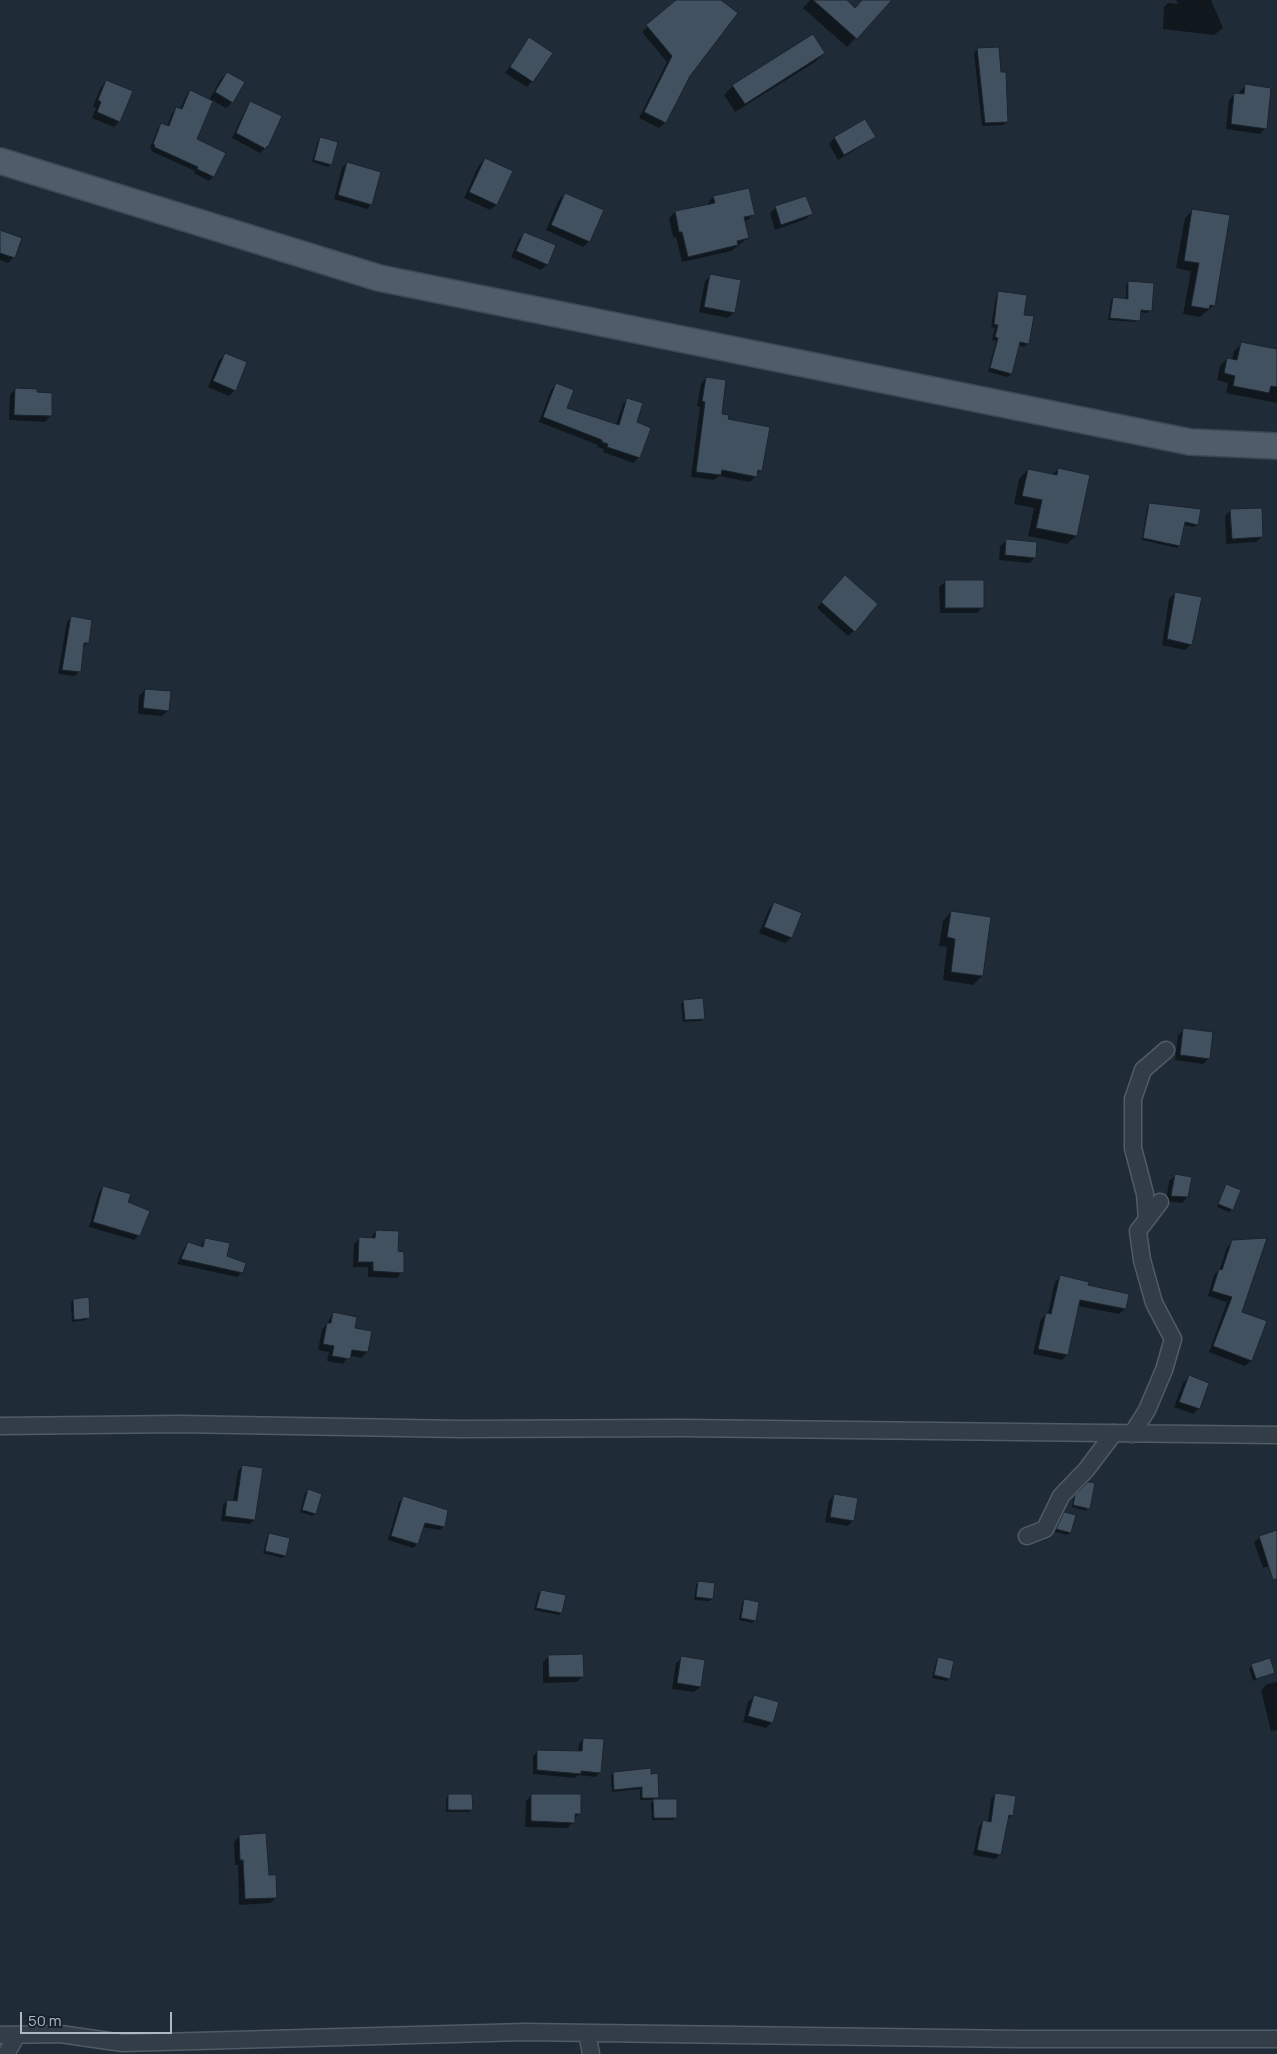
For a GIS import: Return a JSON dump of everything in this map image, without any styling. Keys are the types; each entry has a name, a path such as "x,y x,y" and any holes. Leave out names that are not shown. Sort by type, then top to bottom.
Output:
{"main road":[{"path":"0,161 379,278 1190,442 1277,446"}],"street":[{"path":"1147,1219 1145,1194 1133,1148 1132,1099 1143,1070 1166,1050"},
{"path":"1132,1434 1147,1410 1164,1370 1173,1339 1154,1303 1142,1260 1138,1231 1160,1202"},
{"path":"0,1426 179,1424 460,1429 680,1428 1277,1435"},
{"path":"1027,1536 1045,1529 1061,1496 1086,1470 1114,1433"},
{"path":"0,2035 60,2034 125,2049 525,2032 1019,2039 1277,2039"},
{"path":"587,2033 591,2054"},
{"path":"6,2054 17,2035"}],"building":[{"path":"676,0 721,0 738,13 690,76 666,123 644,112 672,56 646,25"},
{"path":"813,0 847,0 855,8 862,0 892,0 857,39"},
{"path":"813,34 825,53 745,104 732,85"},
{"path":"529,37 553,53 533,82 510,67"},
{"path":"999,47 1001,72 1006,72 1008,122 985,123 977,48"},
{"path":"227,72 245,82 233,103 215,92"},
{"path":"106,80 133,91 120,122 97,112 101,102 98,100"},
{"path":"1245,84 1271,88 1267,129 1231,124 1234,93 1244,94"},
{"path":"190,90 213,101 197,139 226,153 214,177 197,169 198,167 154,147 155,145 153,144 161,123 169,126 176,107 182,109"},
{"path":"250,101 282,116 266,149 236,133"},
{"path":"865,119 876,137 844,155 834,137"},
{"path":"320,137 338,142 332,165 314,160"},
{"path":"485,158 513,171 497,205 469,192"},
{"path":"347,162 381,172 372,205 338,195"},
{"path":"749,188 755,215 744,217 749,238 737,241 738,245 688,257 682,232 679,232 675,211 715,203 713,196"},
{"path":"565,193 604,210 590,242 551,225"},
{"path":"806,196 813,214 781,225 775,206"},
{"path":"1192,209 1230,215 1215,306 1210,305 1209,309 1191,306 1199,263 1184,261"},
{"path":"0,230 22,238 15,258 0,253"},
{"path":"524,232 556,245 548,265 516,251"},
{"path":"710,274 741,280 735,313 704,307"},
{"path":"1128,281 1154,283 1152,311 1141,310 1140,321 1110,318 1113,297 1128,299"},
{"path":"998,291 1027,295 1024,315 1034,316 1029,344 1020,342 1012,374 990,368 998,338 995,337 998,325 994,324"},
{"path":"1241,342 1277,349 1277,387 1271,386 1269,393 1233,386 1235,376 1224,373 1227,358 1237,360"},
{"path":"225,353 247,362 236,391 213,381"},
{"path":"706,377 726,380 722,414 729,415 728,419 770,427 762,471 758,470 757,477 722,470 721,475 696,472 705,402 702,401"},
{"path":"556,383 574,390 567,408 619,425 627,398 643,403 637,422 651,428 640,458 607,447 608,444 602,442 602,440 543,417"},
{"path":"15,388 37,389 37,392 52,393 52,416 14,415"},
{"path":"1058,468 1090,475 1077,536 1036,528 1042,500 1022,496 1028,469 1057,475"},
{"path":"1149,503 1201,509 1198,525 1185,522 1180,546 1143,538"},
{"path":"1262,508 1263,537 1232,539 1230,509"},
{"path":"1006,539 1037,542 1036,558 1005,555"},
{"path":"845,575 878,604 855,632 821,602"},
{"path":"945,580 984,580 984,608 945,608"},
{"path":"1175,592 1202,597 1192,645 1167,639"},
{"path":"71,616 92,620 89,643 84,643 81,672 62,670"},
{"path":"145,689 171,691 169,711 143,708"},
{"path":"774,902 802,913 792,938 764,927"},
{"path":"951,911 991,917 983,976 951,972 955,939 947,937"},
{"path":"703,998 705,1019 685,1020 683,1000"},
{"path":"1183,1028 1213,1032 1210,1059 1180,1055"},
{"path":"1175,1174 1192,1177 1188,1197 1171,1196"},
{"path":"1226,1184 1241,1190 1233,1210 1218,1204"},
{"path":"103,1186 131,1194 128,1202 150,1211 140,1236 93,1222"},
{"path":"376,1230 399,1231 398,1251 404,1252 404,1273 373,1271 373,1262 358,1262 359,1237 375,1238"},
{"path":"205,1238 230,1243 227,1256 246,1263 243,1273 181,1259 188,1242 203,1247"},
{"path":"1267,1238 1242,1312 1267,1321 1252,1361 1213,1346 1232,1297 1212,1291 1219,1269 1222,1270 1232,1240"},
{"path":"1060,1275 1089,1282 1088,1285 1129,1294 1126,1309 1080,1300 1068,1355 1038,1349 1046,1313 1051,1314"},
{"path":"89,1297 90,1318 74,1320 73,1299"},
{"path":"333,1312 357,1317 355,1328 372,1331 368,1352 352,1350 350,1359 332,1356 334,1346 323,1344 327,1323 331,1323"},
{"path":"1189,1375 1209,1383 1200,1409 1179,1402"},
{"path":"242,1465 263,1468 255,1520 225,1516 227,1500 237,1501"},
{"path":"1088,1482 1095,1483 1090,1509 1073,1505 1075,1495"},
{"path":"308,1489 322,1494 316,1514 302,1510"},
{"path":"834,1494 858,1498 854,1521 830,1517"},
{"path":"403,1496 448,1510 445,1527 425,1523 418,1544 391,1536"},
{"path":"1064,1512 1076,1515 1071,1533 1056,1529"},
{"path":"1277,1530 1277,1579 1273,1580 1259,1536"},
{"path":"269,1533 290,1538 286,1556 265,1551"},
{"path":"698,1581 715,1583 713,1599 696,1597"},
{"path":"541,1590 566,1595 562,1613 536,1608"},
{"path":"744,1599 759,1602 756,1621 741,1618"},
{"path":"583,1654 584,1677 549,1677 548,1655"},
{"path":"681,1656 705,1660 701,1687 677,1683"},
{"path":"938,1657 954,1661 950,1679 934,1675"},
{"path":"1270,1658 1275,1673 1256,1679 1251,1664"},
{"path":"754,1695 779,1702 773,1723 748,1716"},
{"path":"583,1738 604,1739 601,1773 581,1771 581,1774 537,1770 537,1750 582,1751"},
{"path":"651,1768 651,1774 658,1773 659,1798 642,1798 642,1787 614,1790 613,1772"},
{"path":"995,1793 1016,1796 1013,1816 1009,1815 1001,1855 977,1850 983,1820 991,1822"},
{"path":"448,1794 472,1794 473,1810 448,1810"},
{"path":"531,1794 581,1794 581,1814 575,1814 575,1823 531,1821"},
{"path":"653,1799 677,1799 677,1818 654,1818"},
{"path":"266,1833 269,1875 276,1875 277,1898 245,1899 243,1860 240,1860 239,1835"}]}
